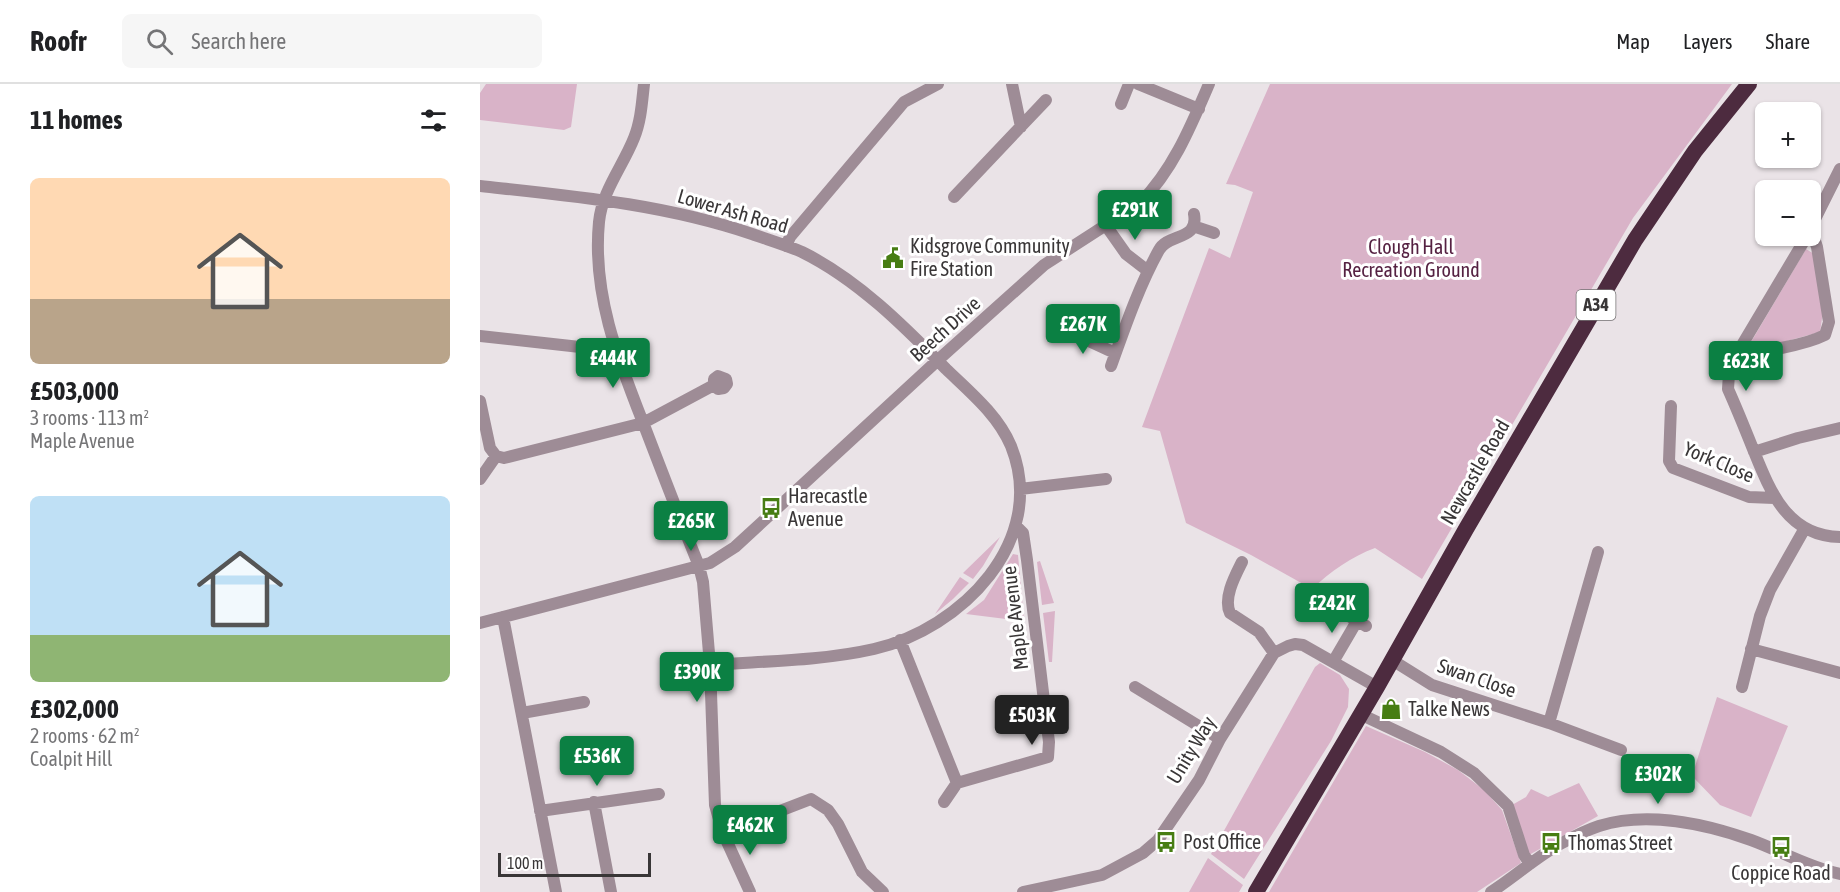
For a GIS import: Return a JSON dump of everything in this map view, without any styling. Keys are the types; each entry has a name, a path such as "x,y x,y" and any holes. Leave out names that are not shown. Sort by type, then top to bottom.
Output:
{"highway":[{"name":"Newcastle Road","path":"1256,892 1635,240 1695,151 1749,84"}],"street":[{"path":"644,84 635,137 604,200 599,219 597,249 599,281 613,343 699,566 703,582 710,664 715,805 723,833 750,892"},
{"path":"786,246 790,237 904,102 938,84"},
{"path":"1012,84 1021,127"},
{"path":"1120,104 1129,84"},
{"path":"1138,84 1199,109"},
{"name":"Beech Drive","path":"480,623 699,566 735,547 1044,265 1140,203 1151,192 1174,159 1209,84"},
{"path":"954,197 1046,100"},
{"path":"1821,207 1840,169"},
{"name":"Lower Ash Road","path":"480,186 604,200 693,216 786,246 828,268 871,298 938,360 999,424 1013,452 1020,489 1016,526"},
{"path":"1111,366 1148,271 1164,243 1184,236 1194,220 1214,232"},
{"path":"1107,226 1126,254 1148,271"},
{"path":"1801,246 1739,350 1727,381 1774,498 1792,519 1840,547"},
{"path":"1739,350 1765,351 1825,335 1829,322 1817,246"},
{"path":"1063,329 1115,353"},
{"path":"480,336 589,348 613,343"},
{"path":"480,401 490,448 496,456 504,458 643,423 714,385"},
{"name":"York Close","path":"1671,406 1669,461 1673,468 1749,497 1774,498"},
{"path":"1754,452 1840,428"},
{"path":"480,479 496,456"},
{"path":"1020,489 1106,478"},
{"path":"710,664 835,655 876,648 900,640 940,621 969,600 986,581 1002,557 1016,526"},
{"name":"Maple Avenue","path":"957,783 1048,757 1049,742 1028,560 1023,533 1016,526"},
{"path":"1742,687 1760,616 1770,590 1805,528"},
{"path":"1824,536 1840,537"},
{"path":"1549,723 1598,552"},
{"path":"1242,569 1230,591 1227,607 1230,613 1264,637 1274,653 1295,644 1303,645 1377,687"},
{"path":"503,617 556,892"},
{"path":"1333,662 1358,621"},
{"path":"900,640 957,783 944,802"},
{"path":"1751,648 1840,673"},
{"name":"Unity Way","path":"1023,892 1102,875 1143,853 1158,840 1198,780 1220,739 1274,653"},
{"name":"Swan Close","path":"1392,660 1432,685 1549,723 1621,750"},
{"path":"1135,687 1220,739"},
{"path":"522,713 584,702"},
{"path":"1360,714 1441,752 1474,773 1508,806 1524,855 1530,864"},
{"path":"540,811 659,794"},
{"path":"723,833 811,799 828,810 838,824 862,872 883,892"},
{"path":"594,802 611,892"},
{"path":"1491,892 1561,843 1599,826 1623,821 1662,820 1701,824 1753,840 1803,864 1840,874"}],"green space":[{"path":"486,84 577,84 571,127 564,130 480,120 480,93"},
{"name":"Clough Hall Recreation Ground","path":"1270,84 1732,84 1633,218 1422,579 1375,548 1342,565 1312,589 1251,555 1186,523 1160,431 1142,427 1209,248 1230,258 1253,192 1226,184"},
{"path":"1806,249 1814,254 1823,312 1820,332 1762,348 1751,342"},
{"path":"1000,537 973,579 963,573"},
{"path":"1013,554 1018,555 1024,620 966,614 984,600"},
{"path":"1040,561 1054,603 1042,605 1037,562"},
{"path":"960,577 969,583 935,614"},
{"path":"1055,611 1052,662 1049,662 1043,613"},
{"path":"1320,663 1340,675 1349,689 1348,707 1331,741 1244,879 1211,854 1315,667"},
{"path":"1717,697 1788,726 1751,817 1720,805 1692,776"},
{"path":"1366,726 1425,752 1458,770 1484,790 1502,810 1521,863 1477,892 1269,892"},
{"path":"1579,783 1598,816 1529,855 1512,805 1526,797 1531,789 1548,797"},
{"path":"1208,858 1243,885 1239,892 1189,892"}],"place":[{"name":"Kidsgrove Community Fire Station","path":"893,258"},
{"name":"Harecastle Avenue","path":"771,508"},
{"name":"Talke News","path":"1391,709"},
{"name":"Post Office","path":"1166,842"},
{"name":"Thomas Street","path":"1551,843"},
{"name":"Coppice Road","path":"1781,847"}]}
